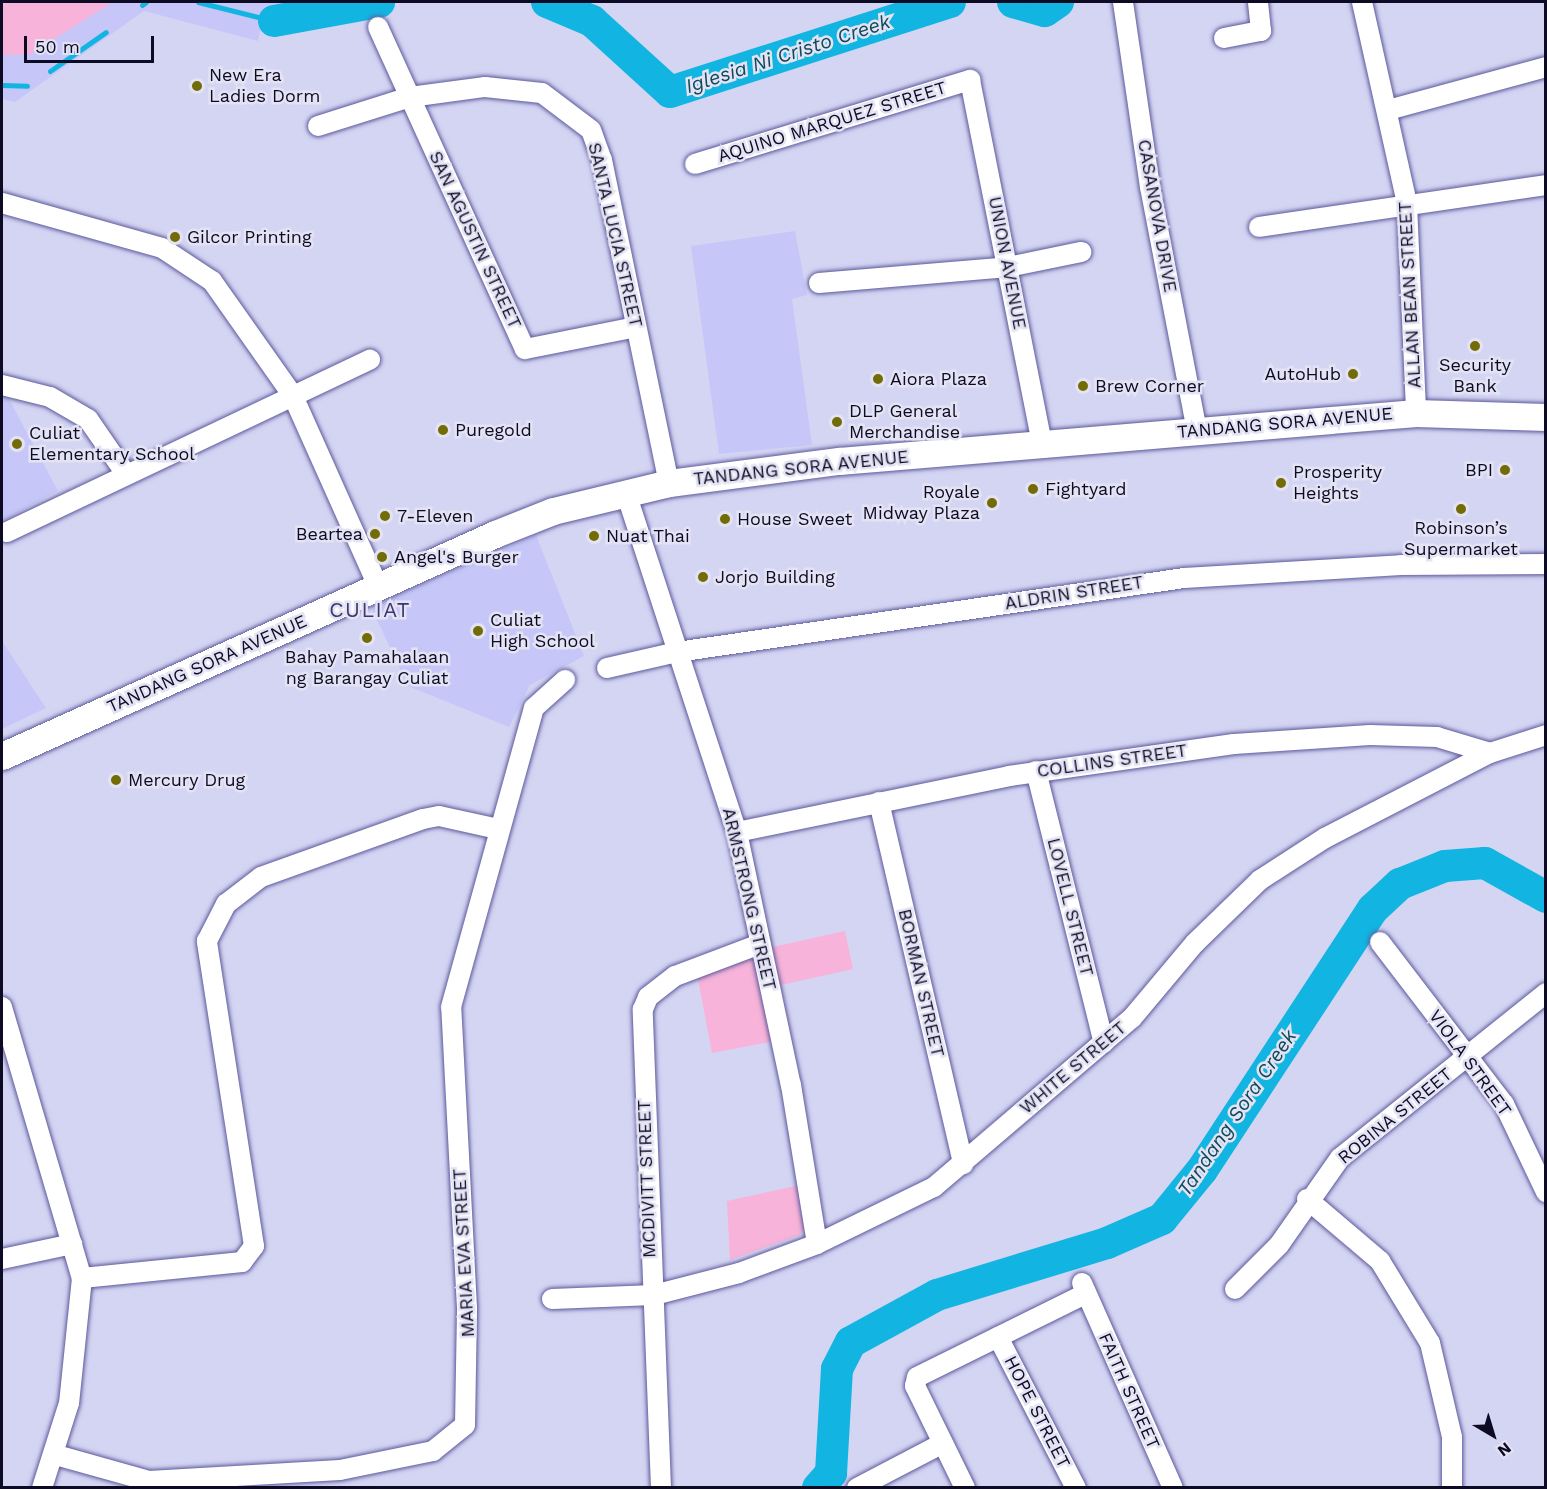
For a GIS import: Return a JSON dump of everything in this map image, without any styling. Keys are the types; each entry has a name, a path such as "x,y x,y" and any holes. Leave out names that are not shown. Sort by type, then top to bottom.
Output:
{"main road":[{"name":"TANDANG SORA AVENUE","path":"2,756 527,521 669,483 750,470 1416,413 1545,417"}],"street":[{"name":"CASANOVA DRIVE","path":"1123,2 1150,188 1197,430"},
{"path":"1224,38 1261,31 1258,2"},
{"name":"ALLAN BEAN STREET","path":"1362,2 1388,110 1407,204 1416,413"},
{"name":"SAN AGUSTIN STREET","path":"378,27 525,349 636,327"},
{"path":"1388,110 1545,67"},
{"name":"AQUINO MARQUEZ STREET","path":"695,164 970,80"},
{"name":"UNION AVENUE","path":"970,80 1042,445"},
{"name":"SANTA LUCIA STREET","path":"318,126 410,98 485,87 542,93 591,130 602,160 669,483"},
{"path":"1259,227 1545,185"},
{"path":"2,203 103,228 162,248 190,265 238,313 292,396 378,586"},
{"path":"819,283 1008,267 1081,252"},
{"path":"8,532 370,360"},
{"path":"2,384 50,397 88,418 126,474"},
{"name":"ARMSTRONG STREET","path":"626,493 737,832 817,1244"},
{"name":"ALDRIN STREET","path":"608,668 677,652 1184,578 1401,565 1545,564"},
{"name":"MARIA EVA STREET","path":"56,1455 149,1482 340,1470 433,1452 465,1425 467,1308 451,1007 498,829 534,708 565,680"},
{"name":"COLLINS STREET","path":"737,832 1036,771 1234,744 1370,735 1437,737 1490,753"},
{"name":"WHITE STREET","path":"552,1299 654,1295 817,1244 934,1187 1104,1043 1260,880 1326,837 1490,753 1545,735"},
{"name":"LOVELL STREET","path":"1036,771 1104,1043"},
{"name":"BORMAN STREET","path":"879,802 963,1164"},
{"path":"82,1278 242,1262 254,1246 207,940 226,904 261,877 423,819 439,816 498,829"},
{"name":"VIOLA STREET","path":"1380,942 1504,1104 1545,1192"},
{"name":"MCDIVITT STREET","path":"661,1488 643,1009 648,998 675,976 760,944"},
{"name":"ROBINA STREET","path":"1235,1289 1279,1245 1307,1199 1340,1158 1545,993"},
{"path":"2,1008 82,1278 69,1403 56,1455 42,1488"},
{"path":"1307,1199 1380,1261 1430,1343 1448,1408 1452,1488"},
{"path":"2,1259 72,1244"},
{"name":"FAITH STREET","path":"943,1443 915,1386 920,1374 998,1337 1084,1288 1173,1488"},
{"name":"HOPE STREET","path":"998,1337 1076,1488"},
{"path":"857,1488 943,1443 965,1488"}],"shaded area":[{"path":"2,2 296,2 265,6 258,41 144,11 15,102 2,99"},
{"path":"2,2 113,2 30,54 2,55"},
{"path":"795,231 807,295 792,299 812,445 719,454 691,246"},
{"name":"Culiat Elementary School","path":"2,396 8,397 58,491 2,521"},
{"name":"Culiat High School","path":"536,535 584,656 530,685 509,727 408,686 371,607"},
{"path":"2,641 46,708 2,729"},
{"path":"845,931 853,969 772,987 764,949"},
{"path":"757,948 775,1041 712,1053 696,969"},
{"path":"800,1185 807,1223 800,1235 730,1260 727,1201"}],"waterway":[{"name":"Iglesia Ni Cristo Creek","path":"142,5 146,2"},
{"name":"Iglesia Ni Cristo Creek","path":"198,2 274,21"},
{"name":"Iglesia Ni Cristo Creek","path":"274,21 379,2"},
{"name":"Iglesia Ni Cristo Creek","path":"547,2 592,21 670,92 950,2"},
{"name":"Iglesia Ni Cristo Creek","path":"1013,2 1045,11 1058,2"},
{"name":"Iglesia Ni Cristo Creek","path":"50,71 106,32"},
{"name":"Iglesia Ni Cristo Creek","path":"2,85 27,86"},
{"name":"Tandang Sora Creek","path":"818,1488 831,1473 837,1369 851,1342 937,1295 1107,1243 1162,1219 1202,1170 1373,909 1400,884 1445,866 1485,863 1546,897"}],"place":[{"name":"New Era Ladies Dorm","path":"197,86"},
{"name":"Gilcor Printing","path":"175,237"},
{"name":"Security Bank","path":"1475,346"},
{"name":"AutoHub","path":"1353,374"},
{"name":"Aiora Plaza","path":"878,379"},
{"name":"Brew Corner","path":"1083,386"},
{"name":"DLP General Merchandise","path":"837,422"},
{"name":"Puregold","path":"443,430"},
{"name":"Culiat Elementary School","path":"17,444"},
{"name":"BPI","path":"1505,470"},
{"name":"Prosperity Heights","path":"1281,483"},
{"name":"Fightyard","path":"1033,489"},
{"name":"Royale Midway Plaza","path":"992,503"},
{"name":"Robinson’s Supermarket","path":"1461,509"},
{"name":"7-Eleven","path":"385,516"},
{"name":"House Sweet","path":"725,519"},
{"name":"Beartea","path":"375,534"},
{"name":"Nuat Thai","path":"594,536"},
{"name":"Angel's Burger","path":"382,557"},
{"name":"Jorjo Building","path":"703,577"},
{"name":"Culiat High School","path":"478,631"},
{"name":"Bahay Pamahalaan ng Barangay Culiat","path":"367,638"},
{"name":"Mercury Drug","path":"116,780"}],"district":[{"name":"CULIAT","path":"370,610"}]}
